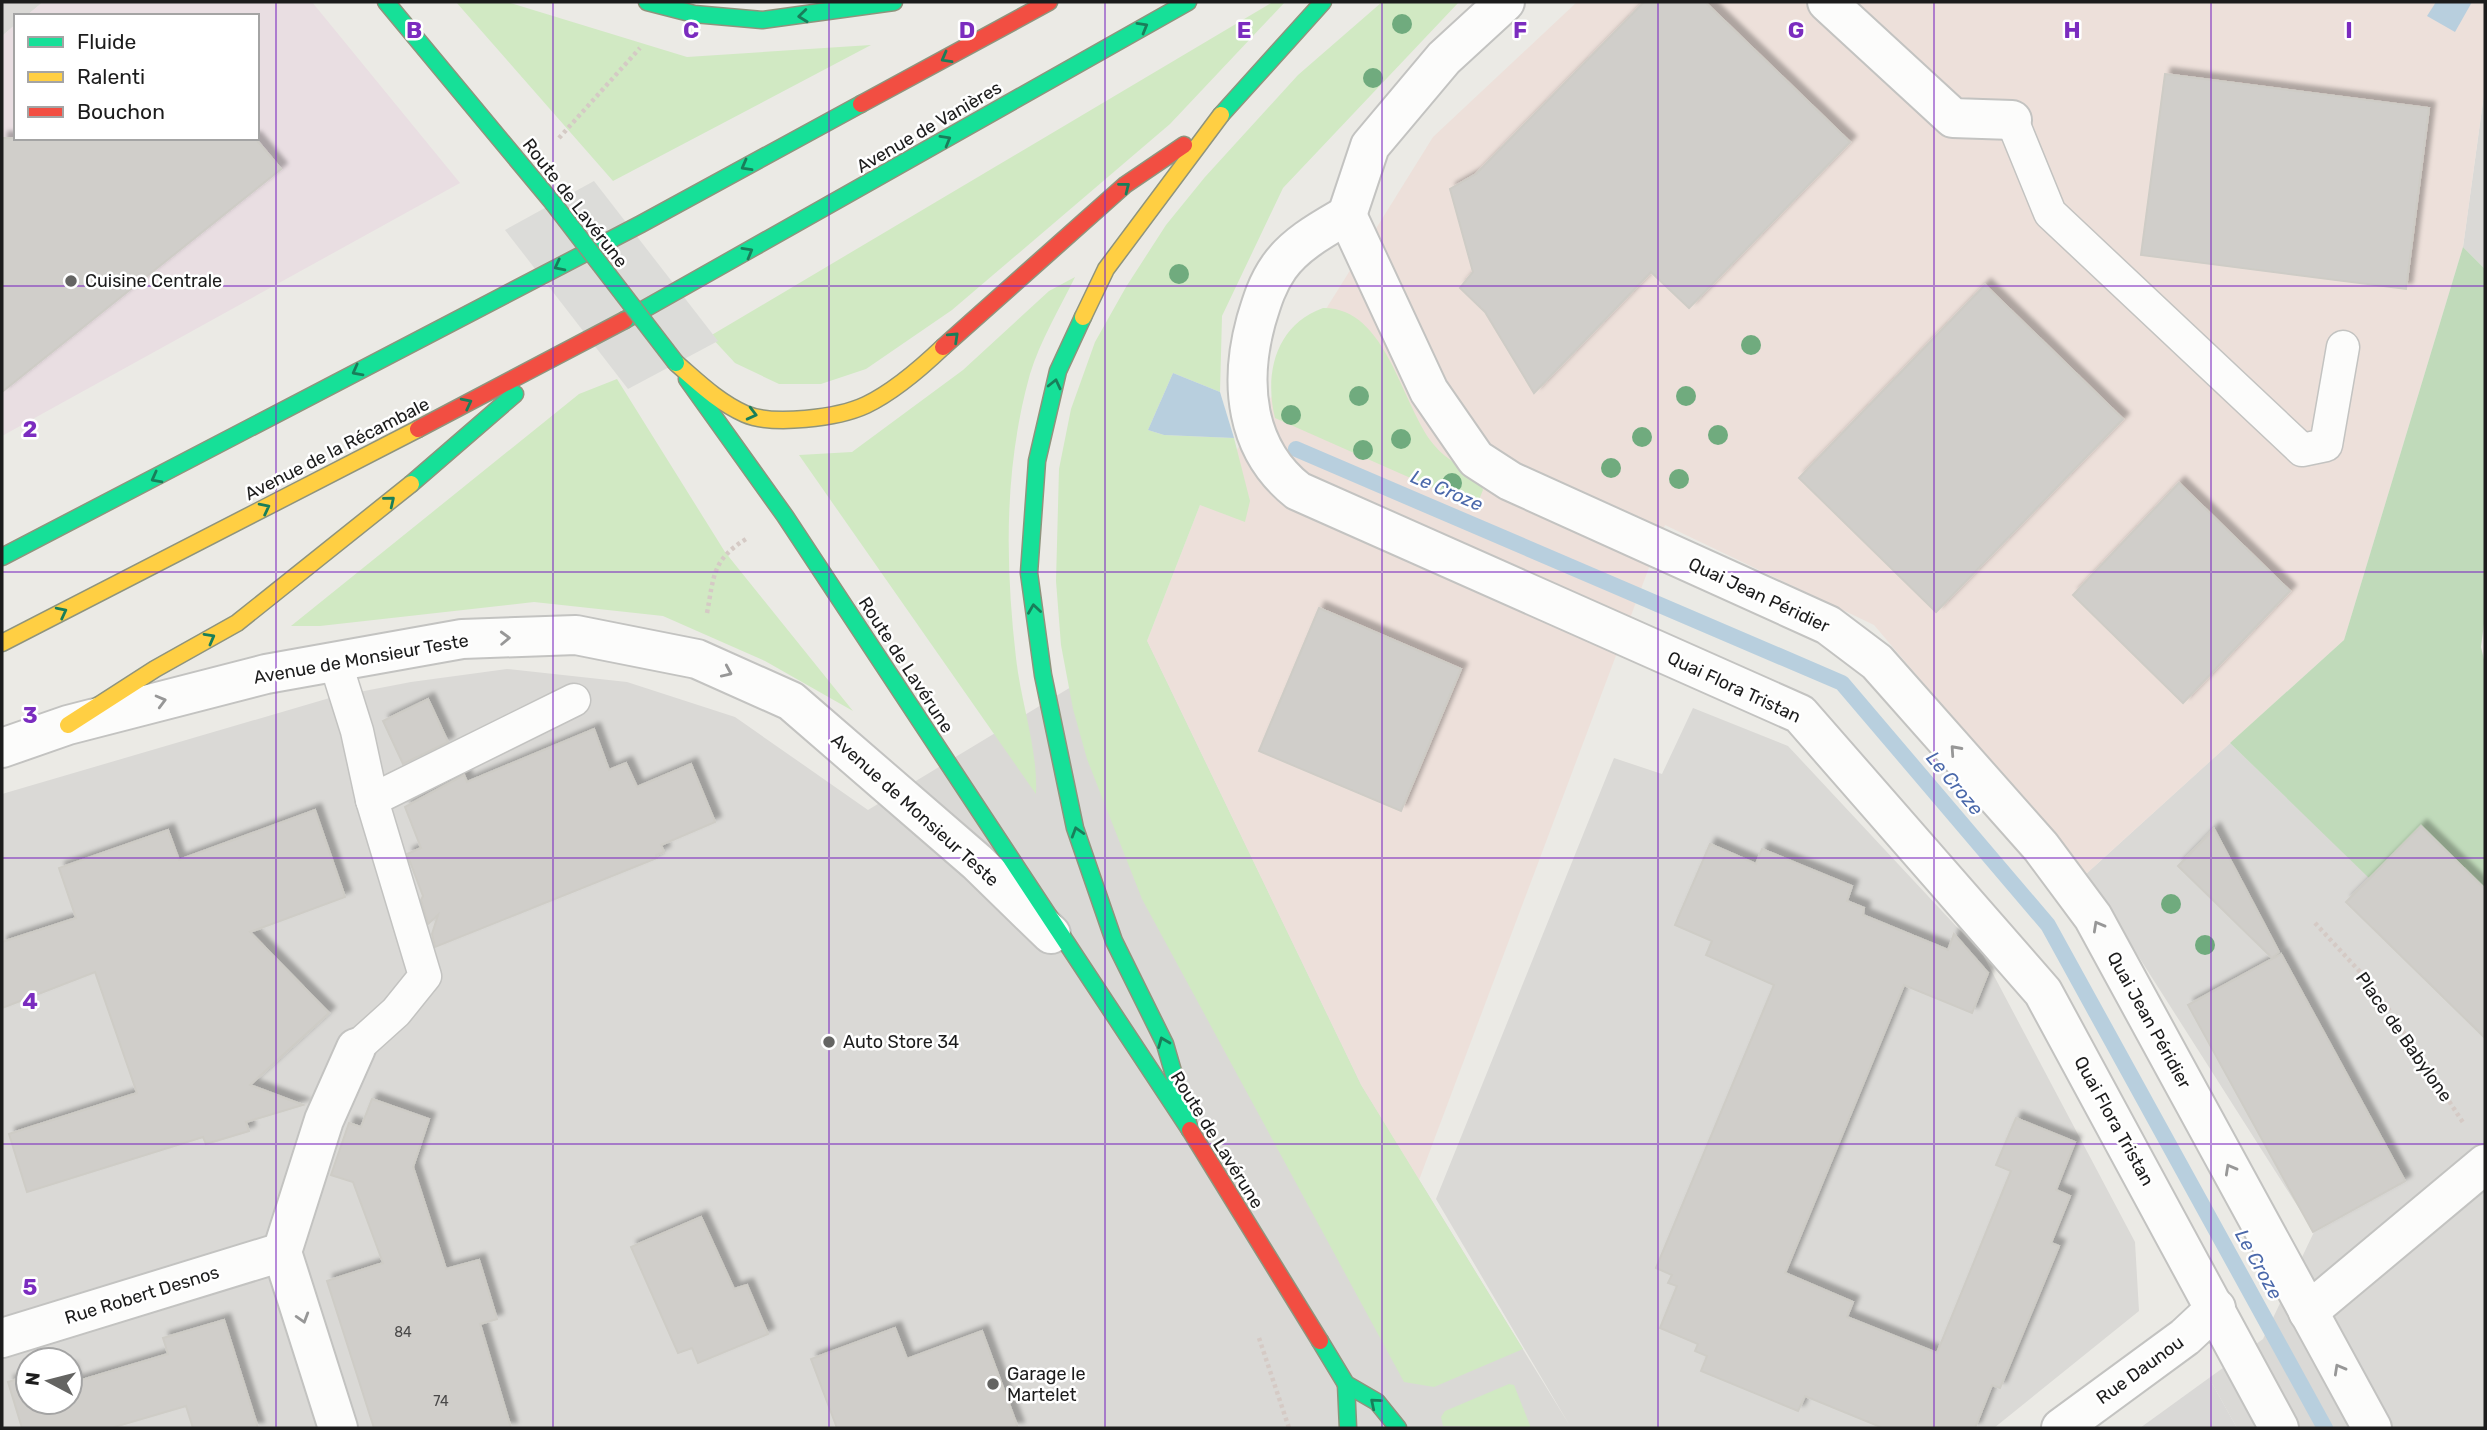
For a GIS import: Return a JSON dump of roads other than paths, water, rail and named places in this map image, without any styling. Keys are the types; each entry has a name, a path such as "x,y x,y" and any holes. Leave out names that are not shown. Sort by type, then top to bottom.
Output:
{"main road":[{"name":"Route de Lavérune","path":"386,2 536,181 676,363 785,516 1190,1130 1346,1384 1377,1402 1398,1428"},
{"path":"647,2 694,15 762,20 847,4 894,2"},
{"path":"2,557 641,223 1049,2"},
{"name":"Avenue de Vanières","path":"688,286 1188,2"},
{"path":"1190,1130 1165,1044 1114,941 1075,828 1043,675 1029,573 1037,461 1058,371 1106,269 1209,128 1323,2"},
{"path":"676,363 718,400 747,415 777,419 812,418 865,405 925,364 992,300 1125,185 1209,128"},
{"name":"Avenue de la Récambale","path":"2,643 557,357 688,286"},
{"path":"68,726 155,669 237,623 432,467 557,357"},
{"name":"Route de Lavérune","path":"1346,1384 1348,1428"}],"street":[{"path":"1347,215 1370,146 1444,58 1505,2"},
{"path":"1827,2 1952,118 2012,120"},
{"name":"Quai Flora Tristan","path":"1347,215 1301,245 1281,264 1266,287 1247,360 1247,400 1255,434 1272,465 1284,480 1315,499 1800,714 2043,992 2279,1428"},
{"name":"Quai Jean Péridier","path":"1347,215 1429,391 1476,459 1510,481 1828,625 1877,662 2041,847 2093,917 2372,1428"},
{"name":"Avenue de Monsieur Teste","path":"2,748 68,726 266,674 462,639 576,635 697,659 791,701 977,862 1079,962"},
{"path":"338,1428 282,1252 324,1120 356,1048"},
{"path":"2308,1312 2485,1164"},
{"name":"Rue Robert Desnos","path":"2,1338 282,1252"},
{"name":"Rue Daunou","path":"2061,1428 2185,1337 2216,1308"}],"lane":[{"path":"2012,120 2050,213 2302,450 2326,445 2343,346"},
{"path":"335,661 357,731 372,800 425,976 396,1012 356,1048"},
{"path":"372,800 574,700"}],"water":[{"path":"2436,2 2472,2 2455,32 2427,16"},
{"path":"1173,373 1220,392 1234,438 1164,435 1148,430"}],"waterway":[{"name":"Le Croze","path":"1296,449 1842,683 2048,925 2325,1428"}],"place":[{"name":"Cuisine Centrale","path":"71,281"},
{"name":"Auto Store 34","path":"829,1042"},
{"name":"Garage le Martelet","path":"993,1384"}]}
